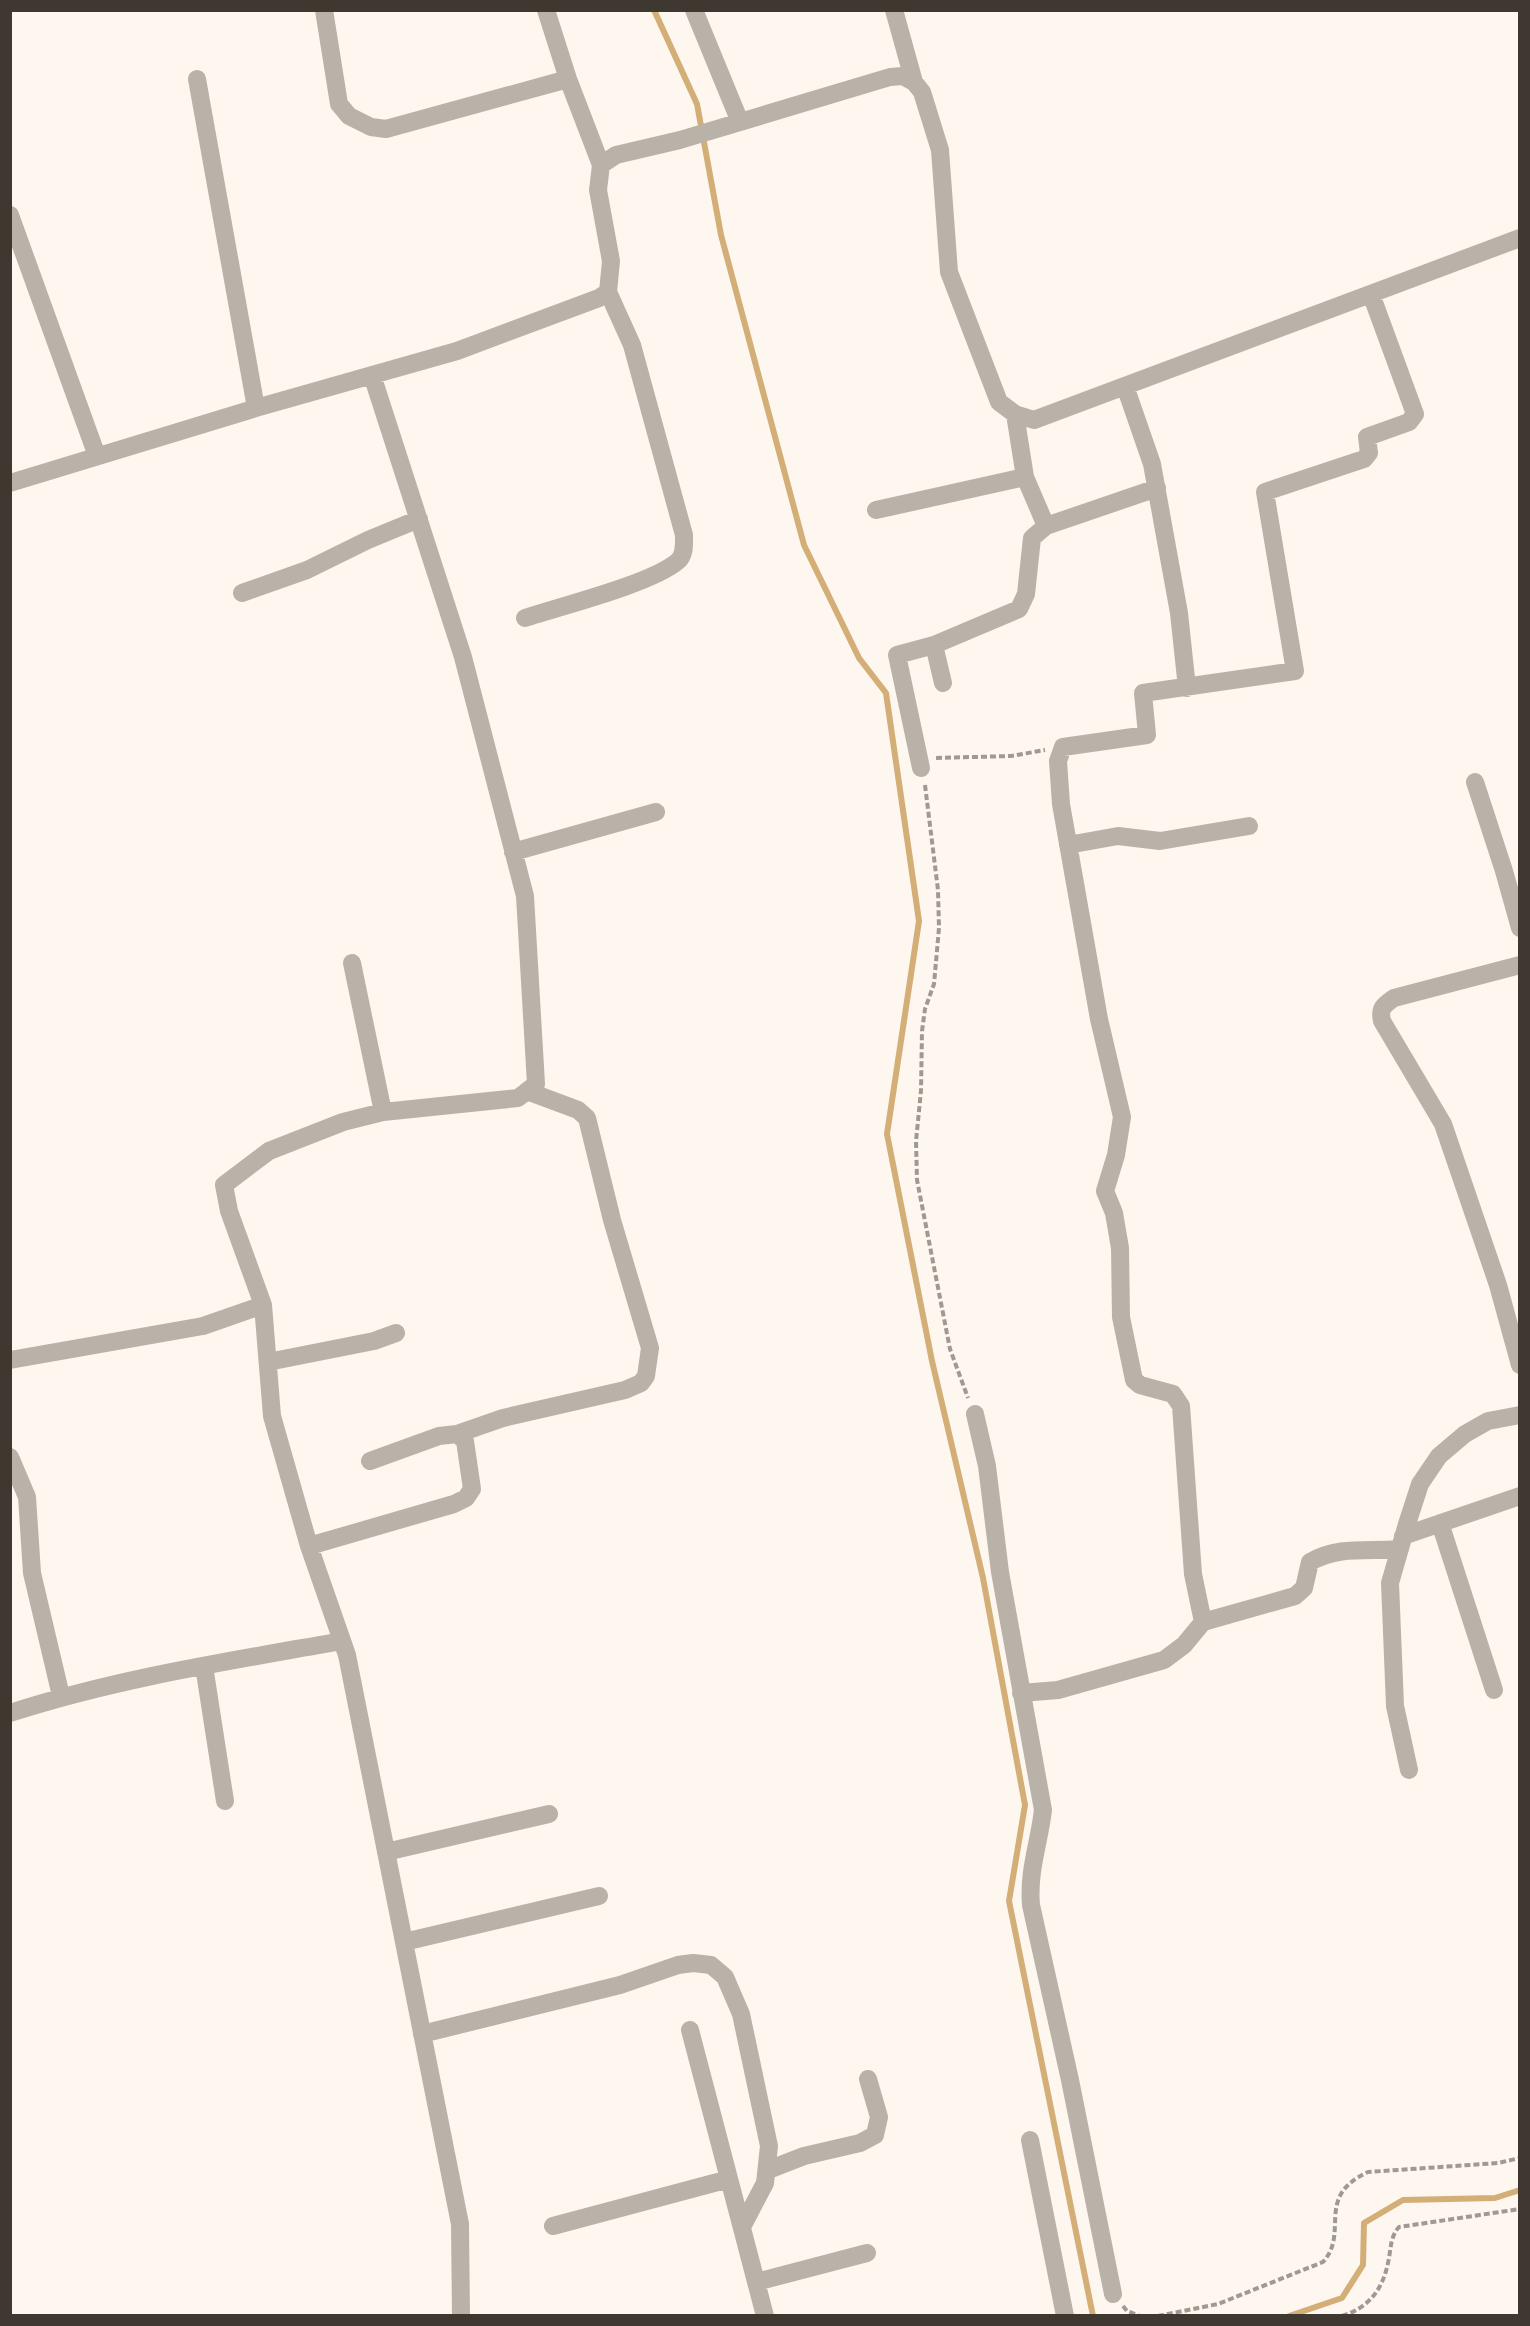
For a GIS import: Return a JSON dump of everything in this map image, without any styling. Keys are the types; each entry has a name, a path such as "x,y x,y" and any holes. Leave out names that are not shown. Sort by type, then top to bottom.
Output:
{"street":[{"path":"324,10 339,104 350,116 371,127 386,129 568,79"},
{"path":"525,618 647,578 679,560 684,551 684,535 632,345 608,292 611,261 598,190 601,165 568,79 546,10"},
{"path":"694,10 736,123"},
{"path":"894,10 914,82"},
{"path":"601,165 616,155 680,140 890,77 903,76 914,82 922,92 940,150 949,272 999,402 1015,414 1034,420 1520,238"},
{"path":"197,79 256,408"},
{"path":"10,215 97,456"},
{"path":"10,483 256,408 456,351 599,298 608,292"},
{"path":"1203,1622 1194,1574 1181,1406 1173,1394 1140,1385 1134,1380 1126,1348 1121,1317 1120,1248 1114,1213 1105,1191 1116,1155 1122,1117 1099,1020 1068,845 1058,761 1063,747 1147,735 1143,693 1296,671 1265,492 1364,459 1370,453 1367,437 1409,422 1415,414 1371,294"},
{"path":"372,375 463,657 525,896 536,1084 518,1098 383,1112 343,1122 269,1151 224,1185 229,1211 263,1305 272,1416 309,1546 342,1641 460,2224 461,2316"},
{"path":"1125,386 1152,464 1179,613 1187,688"},
{"path":"1015,414 1025,477 1046,526"},
{"path":"876,510 1025,477"},
{"path":"921,768 897,655 934,645 1019,609 1026,594 1032,538 1046,526 1157,489"},
{"path":"242,593 307,570 418,519"},
{"path":"934,645 943,683"},
{"path":"1474,782 1504,871 1520,928"},
{"path":"513,852 656,812"},
{"path":"1068,845 1118,836 1160,841 1250,826"},
{"path":"351,963 383,1112"},
{"path":"1520,965 1431,986 1394,998 1383,1005 1380,1011 1382,1021 1443,1124 1498,1285 1520,1365"},
{"path":"370,1461 439,1436 457,1434 503,1418 626,1390 641,1383 646,1376 650,1348 612,1220 587,1118 578,1110 527,1091"},
{"path":"10,1360 203,1326 263,1305"},
{"path":"268,1362 374,1341 396,1333"},
{"path":"975,1414 987,1466 1000,1572 1043,1810 1040,1840 1029,1879 1031,1905 1070,2080 1113,2294"},
{"path":"1409,1770 1395,1706 1391,1635 1390,1583 1401,1542 1420,1484 1439,1456 1465,1434 1488,1421 1520,1415"},
{"path":"309,1546 454,1504 466,1498 472,1490 472,1475 465,1441 457,1434"},
{"path":"10,1457 27,1497 32,1573 61,1696"},
{"path":"1021,1694 1058,1690 1164,1660 1184,1646 1203,1622 1295,1596 1304,1588 1310,1562 1320,1557 1344,1549 1401,1542 1440,1523 1520,1496"},
{"path":"1440,1523 1494,1690"},
{"path":"10,1713 61,1696 204,1666 342,1641"},
{"path":"204,1666 225,1801"},
{"path":"386,1852 549,1814"},
{"path":"404,1942 599,1896"},
{"path":"422,2034 620,1985 678,1965 693,1963 711,1965 725,1977 741,2014 769,2146 765,2183 742,2227"},
{"path":"690,2030 765,2316"},
{"path":"768,2170 804,2156 860,2143 875,2135 879,2117 868,2079"},
{"path":"1030,2140 1065,2316"},
{"path":"553,2226 729,2179"},
{"path":"756,2282 867,2253"}],"path":[{"path":"975,1414 950,1349 917,1180 916,1141 921,1091 922,1032 925,1009 934,984 939,928 928,798 921,768 924,761 929,759 1011,756 1063,747"},
{"path":"1158,2316 1218,2304 1323,2262 1332,2252 1336,2208 1340,2196 1350,2180 1368,2172 1498,2163 1520,2158"},
{"path":"1342,2316 1357,2311 1374,2297 1383,2283 1393,2234 1399,2227 1428,2221 1480,2217 1520,2209"}],"waterway":[{"path":"654,10 697,104 721,235 804,545 859,658 886,693 919,921 887,1134 932,1361 983,1578 1025,1805 1009,1901 1093,2316"},
{"path":"1289,2316 1342,2298 1363,2265 1364,2223 1403,2200 1495,2198 1520,2190"}]}
